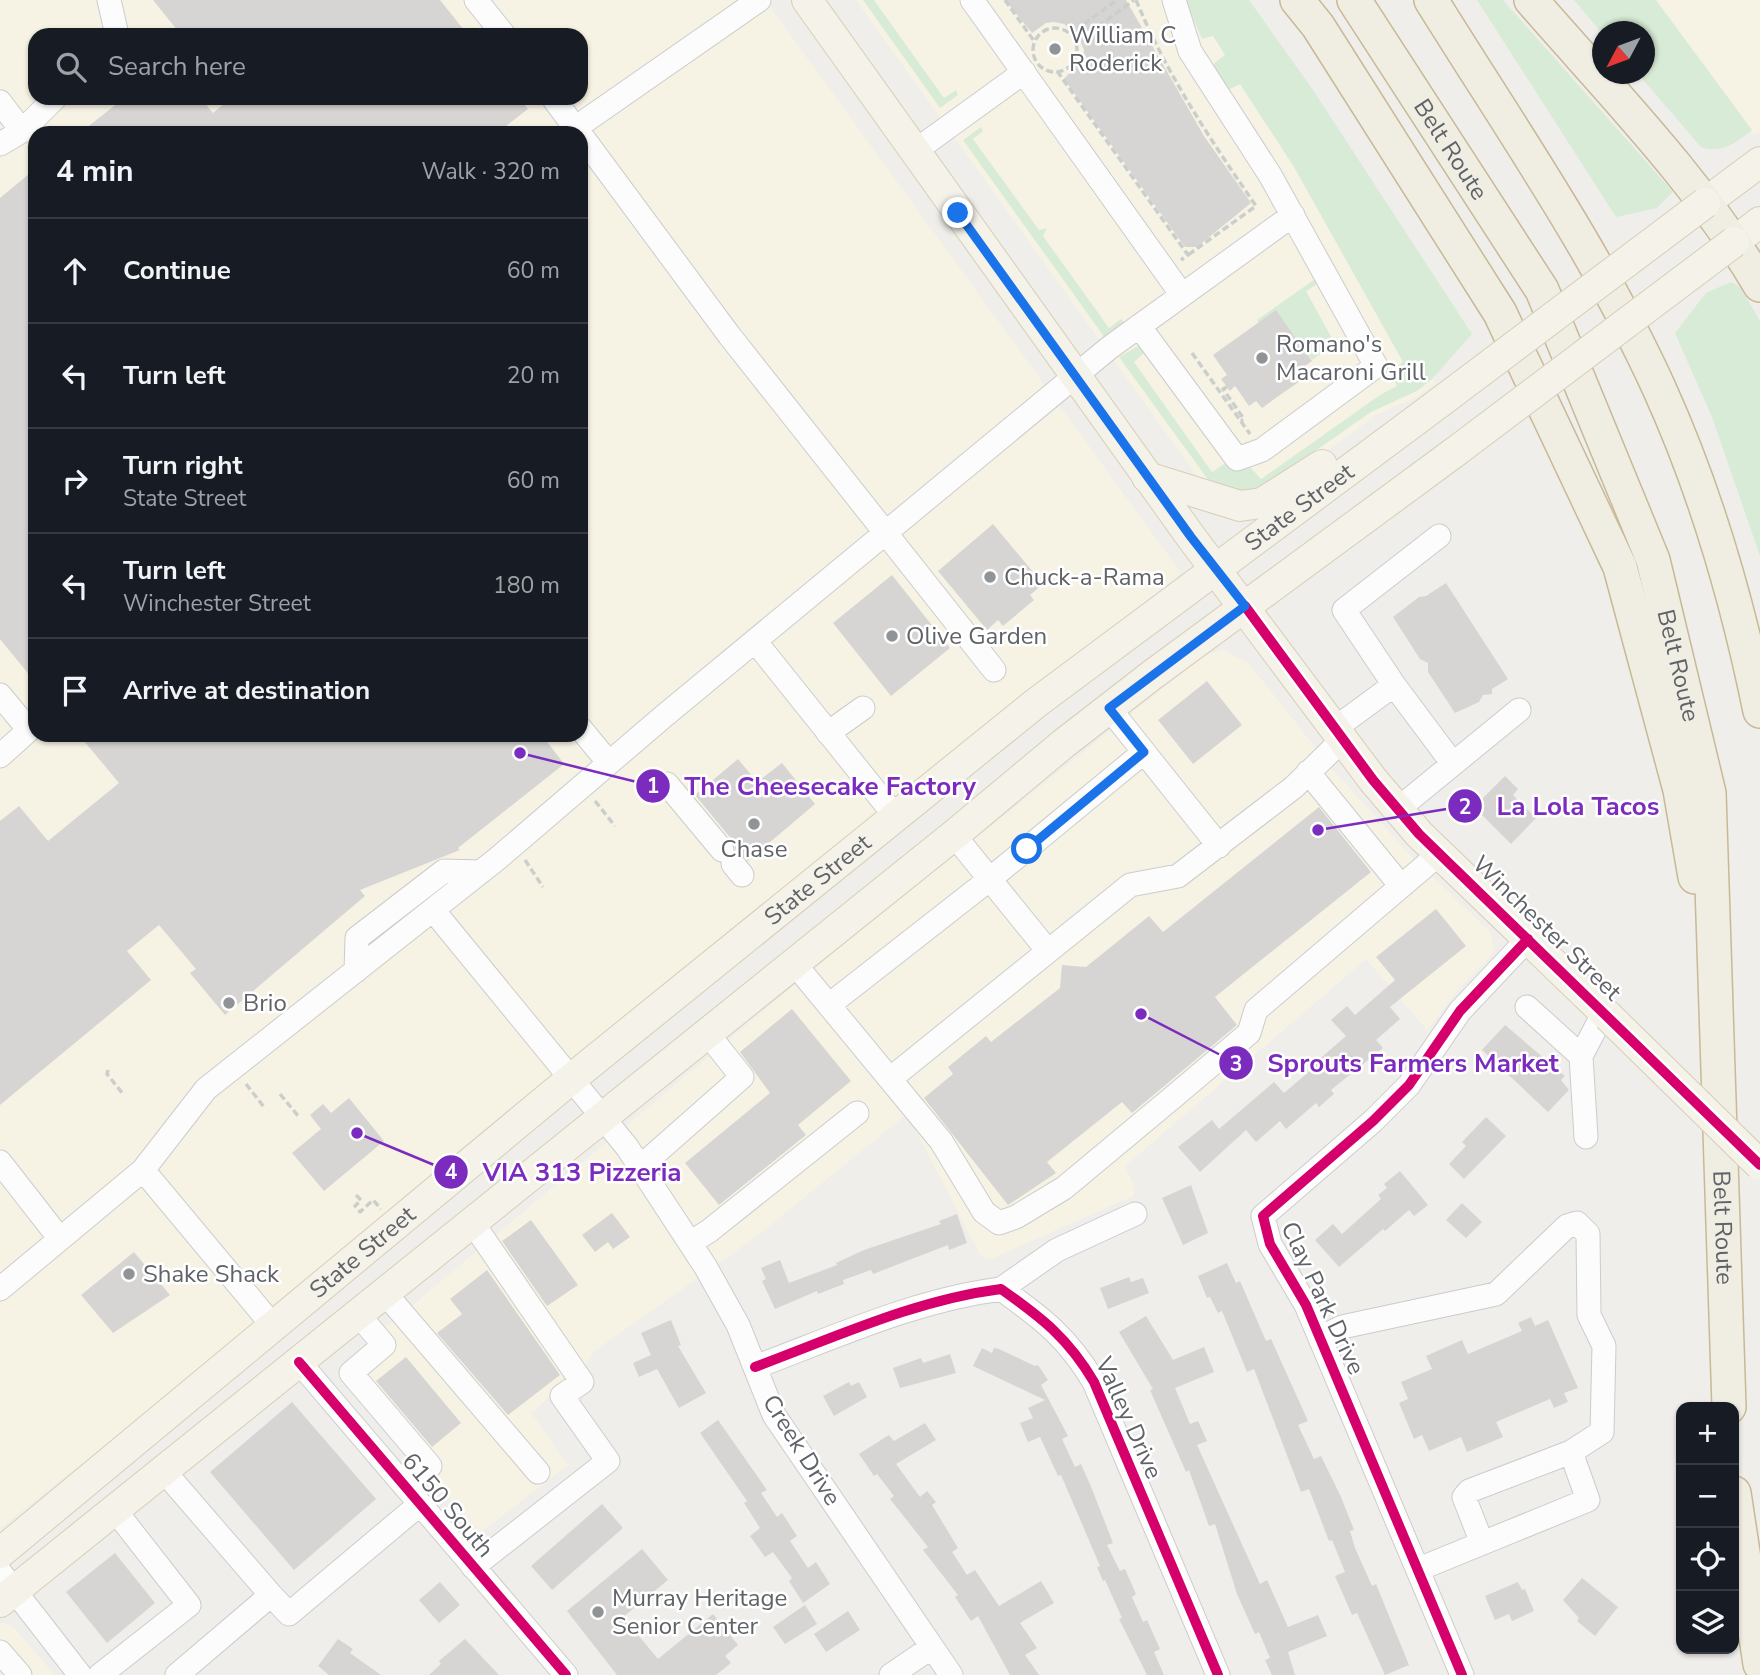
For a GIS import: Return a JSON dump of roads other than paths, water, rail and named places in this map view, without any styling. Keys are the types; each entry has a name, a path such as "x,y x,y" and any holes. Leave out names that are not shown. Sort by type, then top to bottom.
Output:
{"highway":[{"path":"1297,0 1318,26 1500,313 1620,567 1680,790 1716,996"},
{"name":"Belt Route","path":"1354,0 1542,290 1653,560 1709,793 1729,1402"},
{"path":"1431,0 1588,252 1659,388 1714,532 1749,659 1760,711"},
{"path":"1531,0 1705,203 1734,242 1760,285"},
{"path":"1739,1526 1760,1664"}],"main road":[{"name":"Winchester Street","path":"807,0 1147,477 1338,734 1398,809 1439,854 1760,1165"},
{"name":"State Street","path":"0,1553 571,1079 1036,704 1760,162"},
{"name":"State Street","path":"5,1588 114,1510 163,1471 1109,708 1760,222"},
{"path":"1147,477 1240,506 1262,503 1293,486 1374,429 1439,403"}],"street":[{"path":"109,0 115,28"},
{"path":"476,0 498,28"},
{"path":"584,126 759,0"},
{"path":"972,0 1182,295"},
{"path":"1139,326 1237,459 1262,450 1376,366 1293,215 1190,51 1174,0"},
{"path":"915,151 1024,72"},
{"path":"0,102 22,131"},
{"path":"0,144 22,131 48,105"},
{"path":"558,105 572,126"},
{"path":"588,148 730,335 994,670"},
{"path":"0,1289 143,1170 206,1089 481,872 1075,376 1139,326 1293,215"},
{"path":"1440,536 1344,610 1394,685 1454,764"},
{"path":"755,641 896,817"},
{"path":"890,1079 1130,885 1178,876 1219,846 1294,787 1338,734 1394,685"},
{"path":"0,695 28,729"},
{"path":"828,733 863,708"},
{"path":"1109,708 1219,846"},
{"path":"1398,809 1519,710"},
{"path":"0,756 28,731"},
{"path":"588,738 609,763"},
{"path":"830,1005 990,879 1144,752"},
{"path":"1308,772 1401,886"},
{"path":"667,784 733,863"},
{"path":"954,835 1048,951"},
{"path":"794,963 941,1141 984,1212 999,1223 1016,1217 1064,1188 1250,1033 1256,1010 1439,854"},
{"path":"356,971 357,937 444,871 481,872"},
{"name":"Creek Drive","path":"433,910 603,1116 640,1167 690,1243 737,1325 774,1415 951,1675"},
{"name":"Clay Park Drive","path":"1462,1675 1306,1305 1270,1244 1263,1216 1409,1085 1460,1011 1528,939"},
{"path":"1527,1007 1581,1056"},
{"path":"1586,1137 1581,1056 1606,1014"},
{"path":"640,1167 742,1077 707,1033"},
{"path":"690,1243 709,1231 857,1113"},
{"path":"0,1162 60,1239"},
{"path":"143,1170 274,1327"},
{"path":"755,1367 923,1304 962,1294 1001,1289 1057,1250 1135,1214"},
{"path":"472,1222 582,1382 562,1396 608,1461 473,1566"},
{"path":"1320,1338 1342,1327 1496,1294 1567,1226 1577,1223 1588,1234 1589,1315 1604,1346 1602,1432 1571,1452 1469,1491 1464,1497 1482,1543"},
{"name":"Valley Drive","path":"1001,1289 1049,1323 1087,1371 1217,1675"},
{"path":"384,1292 538,1472"},
{"path":"163,1471 289,1614 413,1495 430,1466 351,1373 384,1345 357,1313"},
{"name":"6150 South","path":"299,1362 566,1675"},
{"path":"1419,1569 1588,1500 1571,1452"},
{"path":"100,1675 189,1605 114,1510"},
{"path":"5,1588 80,1675"},
{"path":"177,1675 271,1595"},
{"path":"891,1675 932,1647"},
{"path":"0,1651 20,1675"}],"place":[{"name":"William C Roderick","path":"1055,49"},
{"name":"Romano's Macaroni Grill","path":"1262,358"},
{"name":"Chuck-a-Rama","path":"990,577"},
{"name":"Olive Garden","path":"892,636"},
{"name":"The Cheesecake Factory","path":"520,753"},
{"name":"Chase","path":"754,824"},
{"name":"La Lola Tacos","path":"1318,830"},
{"name":"Brio","path":"229,1003"},
{"name":"Sprouts Farmers Market","path":"1141,1014"},
{"name":"VIA 313 Pizzeria","path":"357,1133"},
{"name":"Shake Shack","path":"129,1274"},
{"name":"Murray Heritage Senior Center","path":"598,1612"}]}
